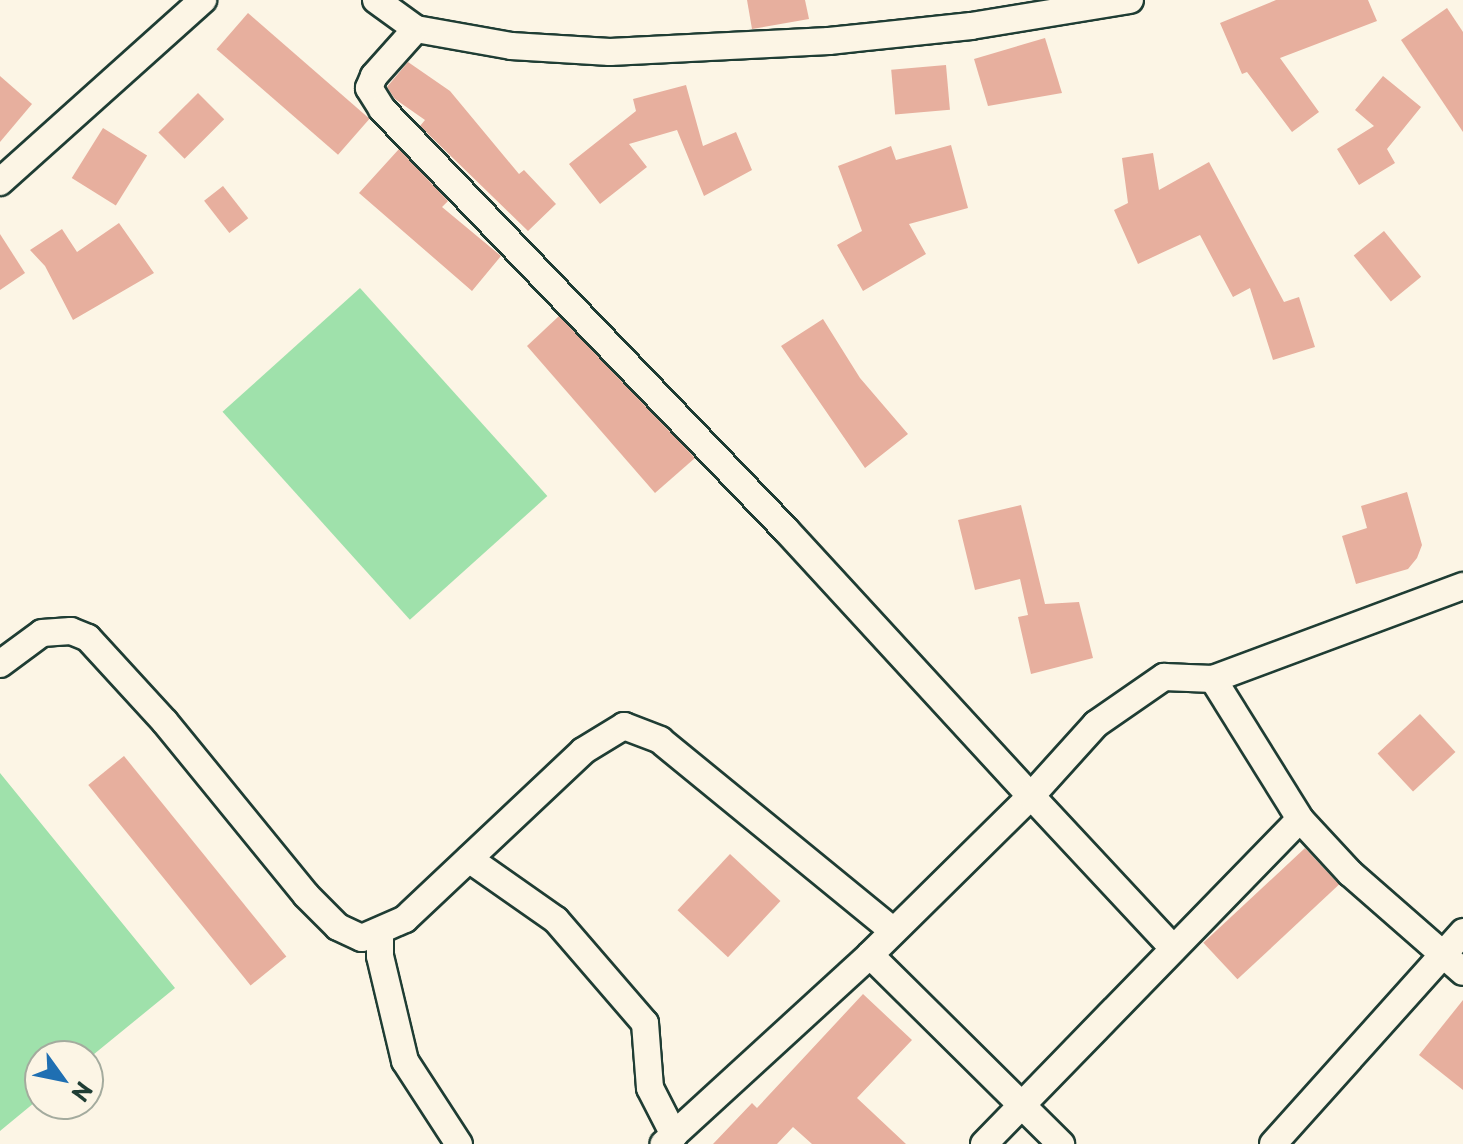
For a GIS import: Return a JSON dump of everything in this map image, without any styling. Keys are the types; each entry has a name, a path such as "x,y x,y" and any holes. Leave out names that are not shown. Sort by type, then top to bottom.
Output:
{"street":[{"path":"0,182 203,0"},
{"path":"376,0 416,29 511,46 610,52 716,49 971,26 1130,0"},
{"path":"416,29 374,76 369,88 382,109 786,530 1172,947"},
{"path":"469,859 556,920 645,1023 650,1088 669,1140 870,955 1031,796 1096,724 1164,677 1213,679 1463,586"},
{"path":"0,664 42,633 71,631 88,638 165,722 306,895 349,933 362,938 405,919 583,751 624,726 660,740 893,931"},
{"path":"1213,679 1300,819 1350,873 1463,972"},
{"path":"984,1144 1024,1106 1172,947 1300,819"},
{"path":"380,932 380,956 405,1061 459,1144"},
{"path":"1273,1144 1440,954 1463,932"},
{"path":"870,955 1061,1144"}],"green space":[{"path":"360,288 547,496 410,620 223,412"},
{"path":"0,773 175,988 104,1046 104,1040 24,1040 24,1111 0,1131"}],"building":[{"path":"747,0 805,0 809,19 752,29"},
{"path":"1276,0 1368,0 1377,21 1280,58 1319,112 1292,132 1247,72 1242,74 1220,23"},
{"path":"1447,8 1463,32 1463,132 1401,40"},
{"path":"248,13 370,119 338,155 217,49"},
{"path":"1045,38 1062,93 988,106 974,59"},
{"path":"408,62 450,91 519,174 524,170 556,204 528,231 420,126 425,120 395,99 387,87"},
{"path":"946,65 950,110 895,115 891,70"},
{"path":"0,76 32,104 0,142"},
{"path":"1383,76 1421,107 1387,149 1395,163 1359,185 1337,149 1374,126 1355,110"},
{"path":"686,85 703,146 736,132 752,170 704,196 677,130 629,144 647,167 600,204 569,164 636,111 633,99"},
{"path":"198,93 224,119 185,159 158,133"},
{"path":"103,128 147,156 116,206 72,178"},
{"path":"951,145 968,208 909,224 926,254 863,291 837,245 862,231 838,166 891,146 896,160"},
{"path":"399,149 448,201 442,207 501,256 472,291 359,193"},
{"path":"1153,153 1159,190 1209,162 1284,302 1299,297 1315,347 1273,360 1250,288 1233,297 1200,235 1138,264 1114,210 1128,203 1122,158"},
{"path":"223,186 248,218 229,233 204,201"},
{"path":"119,223 154,273 73,320 45,266 30,250 62,229 77,252"},
{"path":"1384,231 1421,277 1391,301 1354,256"},
{"path":"0,234 25,273 0,290"},
{"path":"559,316 695,458 655,493 527,346"},
{"path":"823,319 860,378 908,434 865,468 781,346"},
{"path":"1407,492 1422,545 1417,558 1408,569 1356,584 1342,536 1367,528 1361,506"},
{"path":"1021,505 1045,604 1079,602 1093,658 1031,674 1018,617 1028,615 1020,579 975,590 958,520"},
{"path":"1420,714 1455,752 1413,792 1378,754"},
{"path":"124,756 286,957 251,985 88,785"},
{"path":"1305,848 1339,885 1237,979 1203,943"},
{"path":"730,854 780,901 728,957 677,910"},
{"path":"863,994 912,1040 857,1098 906,1144 812,1144 793,1127 777,1144 713,1144 752,1103 757,1108"},
{"path":"1463,1000 1463,1090 1419,1055"}]}
